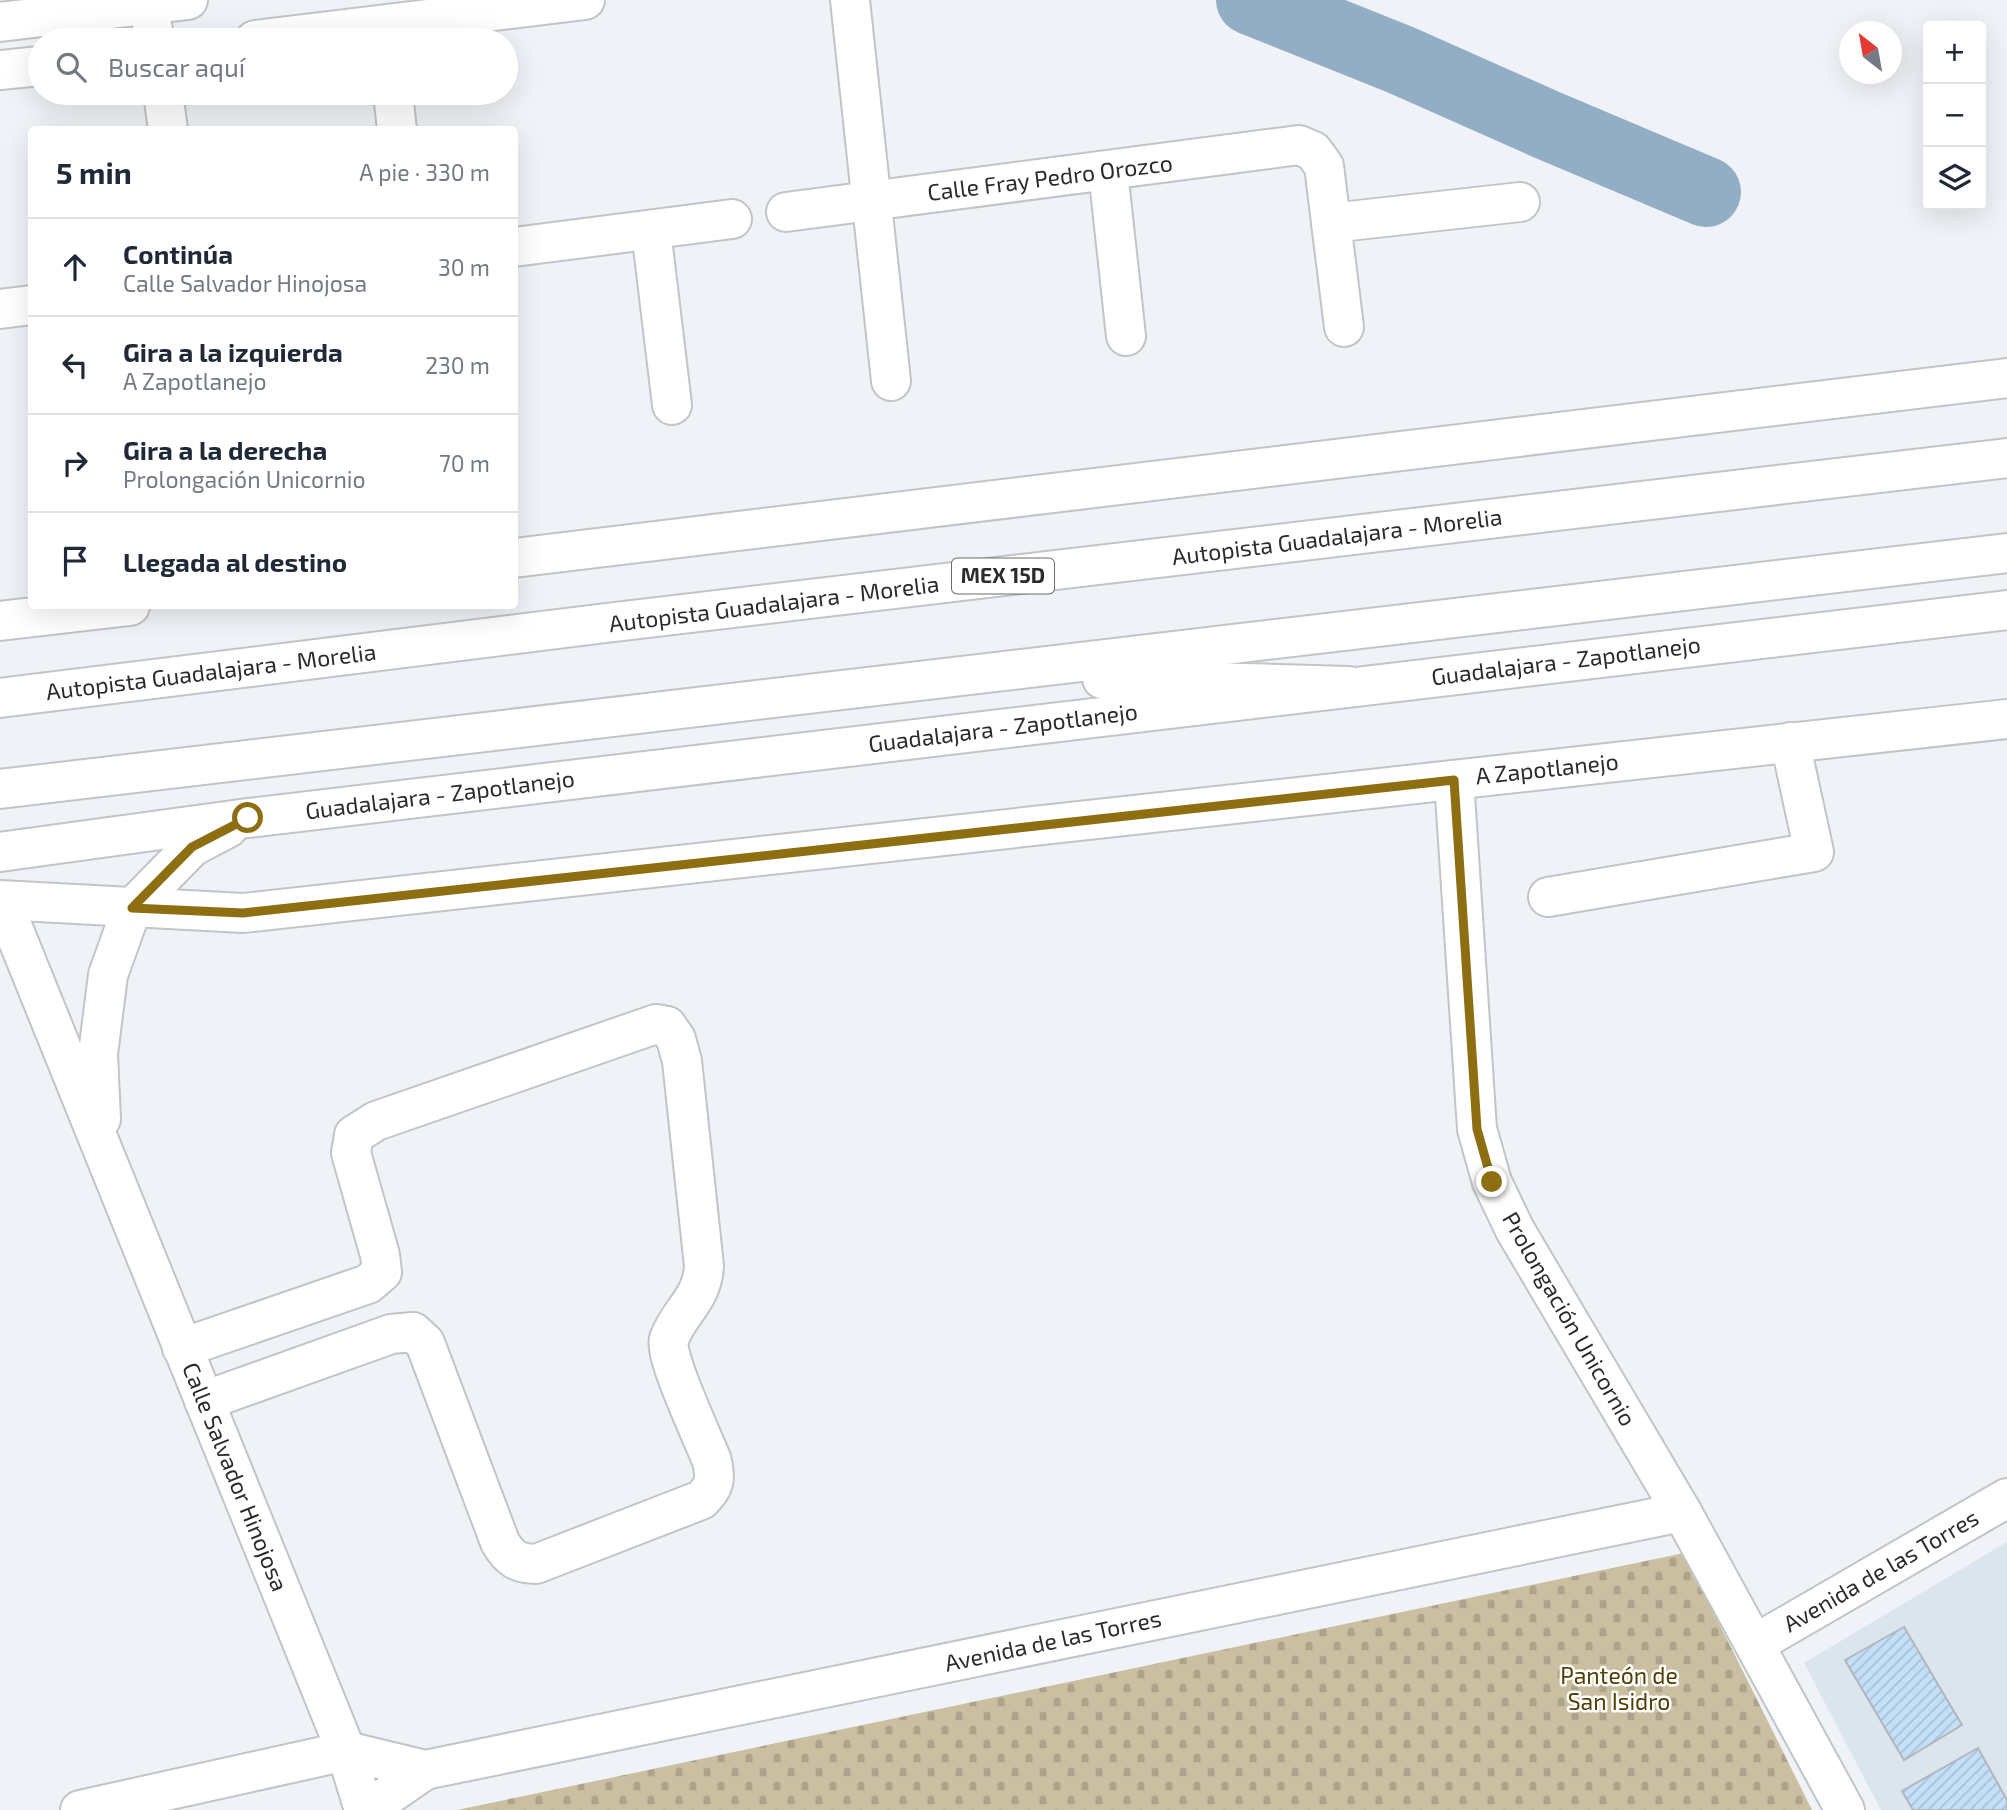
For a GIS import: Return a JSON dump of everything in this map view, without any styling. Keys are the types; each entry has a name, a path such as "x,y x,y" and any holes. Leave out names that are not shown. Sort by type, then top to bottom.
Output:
{"main road":[{"path":"0,22 150,15 188,0"},
{"path":"410,28 585,0"},
{"path":"850,0 891,381"},
{"path":"0,70 28,67"},
{"path":"165,105 167,126"},
{"path":"394,105 397,126"},
{"name":"Calle Fray Pedro Orozco","path":"786,212 1298,145 1313,151 1324,166 1331,223"},
{"path":"1108,171 1126,336"},
{"path":"1344,327 1331,223 1520,202"},
{"path":"518,247 732,219"},
{"path":"651,230 672,405"},
{"path":"0,309 28,306"},
{"path":"518,558 2007,378"},
{"name":"Autopista Guadalajara - Morelia","path":"0,698 634,620 2007,458"},
{"path":"0,789 2007,553"},
{"path":"0,621 104,609"},
{"name":"Guadalajara - Zapotlanejo","path":"0,852 248,818 2007,610"},
{"path":"970,675 1349,686"},
{"name":"A Zapotlanejo","path":"0,900 243,913 2007,719"},
{"path":"1548,897 1814,852 1790,742"},
{"name":"Prolongación Unicornio","path":"1454,780 1477,1129 1492,1182 1521,1242 1682,1512 1845,1810"},
{"name":"Calle Salvador Hinojosa","path":"102,1146 98,1054 108,975 132,908 192,847 248,818"},
{"name":"Calle Salvador Hinojosa","path":"0,908 11,923 102,1146 346,1751 366,1810"},
{"path":"182,1348 368,1283 382,1272 380,1255 351,1153 354,1135 365,1127 656,1024 667,1026 676,1039 682,1061 704,1266 703,1282 697,1296 670,1336 667,1345 716,1476 713,1489 701,1500 536,1563 515,1561 506,1553 500,1542 425,1343 413,1332 391,1334 204,1401"},
{"name":"Avenida de las Torres","path":"1755,1644 2007,1499"},
{"name":"Avenida de las Torres","path":"366,1810 425,1770 1682,1512"},
{"name":"Avenida de las Torres","path":"80,1810 346,1751 425,1770"}],"shaded area":[{"path":"2007,1542 2007,1810 1881,1810 1804,1663"}],"green space":[{"name":"Panteón de San Isidro","path":"1684,1553 1812,1810 457,1810"}],"building":[{"path":"1904,1627 1962,1725 1904,1760 1845,1660"},
{"path":"1978,1748 2007,1800 2007,1810 1913,1810 1902,1791"}],"waterway":[{"path":"1251,0 1401,60 1706,192"}],"route":[{"path":"248,818 192,847 132,908 243,913 1454,780 1477,1129 1492,1182"}]}
